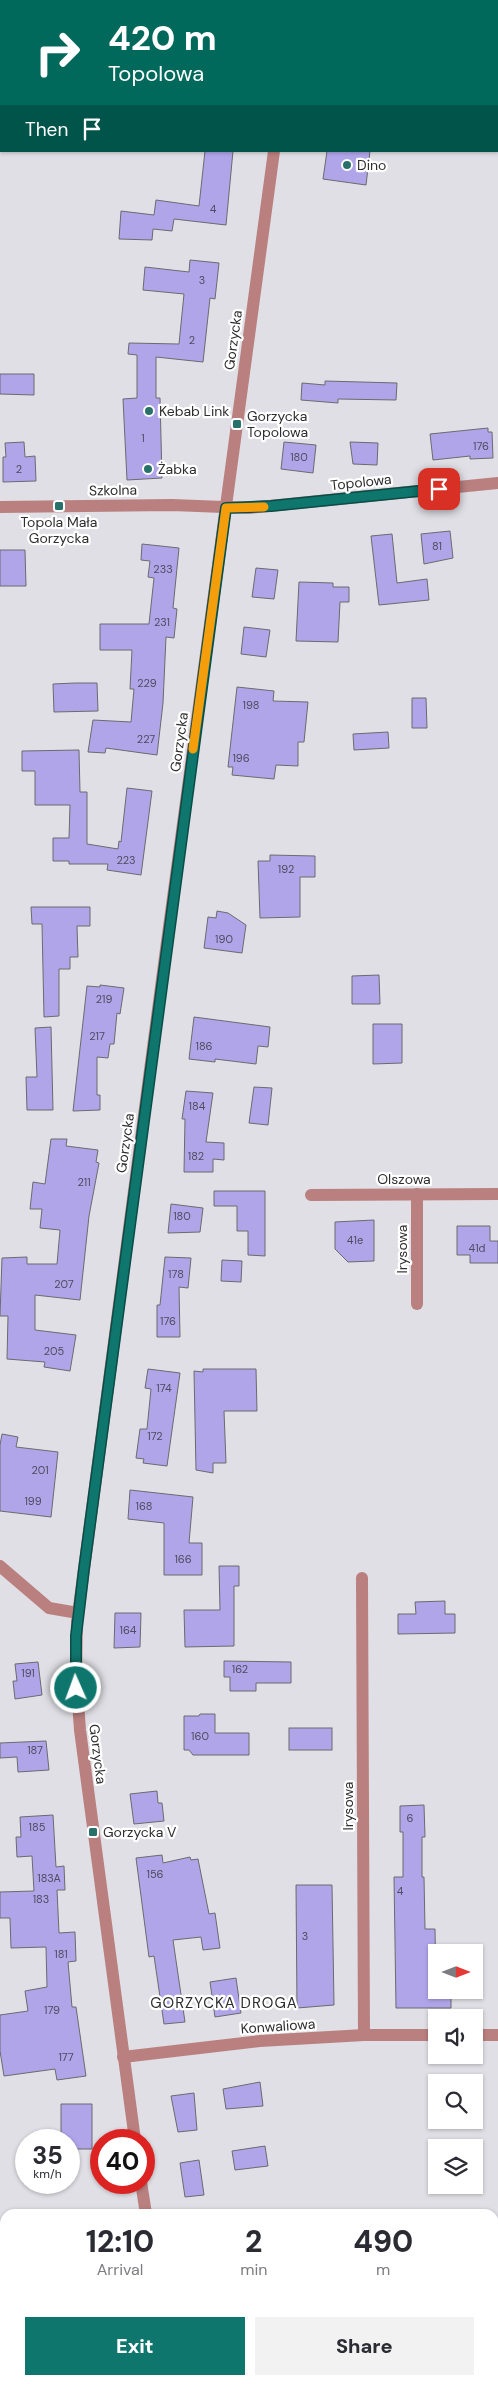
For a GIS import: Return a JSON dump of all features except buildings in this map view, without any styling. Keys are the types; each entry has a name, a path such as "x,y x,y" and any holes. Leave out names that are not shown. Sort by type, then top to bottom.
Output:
{"street":[{"name":"Gorzycka","path":"133,2129 80,1730 76,1675 78,1613 274,152"},
{"name":"Topolowa","path":"226,508 271,506 498,483"},
{"name":"Szkolna","path":"0,507 172,505 226,508"},
{"name":"Irysowa","path":"417,1194 417,1304"},
{"name":"Olszowa","path":"311,1195 498,1194"},
{"path":"0,1566 49,1608 78,1613"},
{"name":"Irysowa","path":"362,1578 364,2035"},
{"name":"Konwaliowa","path":"123,2057 260,2041 364,2035 428,2035"},
{"path":"483,2035 498,2035"},
{"path":"143,2194 145,2209"}],"slow traffic":[{"path":"193,749 226,508 264,507"}],"place":[{"name":"Dino","path":"347,165"},
{"name":"Kebab Link","path":"149,411"},
{"name":"Gorzycka Topolowa","path":"237,424"},
{"name":"Żabka","path":"148,469"},
{"name":"Topola Mała Gorzycka","path":"59,506"},
{"name":"Gorzycka V","path":"93,1832"}],"district":[{"name":"GORZYCKA DROGA","path":"224,2003"}],"route":[{"path":"76,1688 77,1622 226,508 249,508 439,489"}]}
